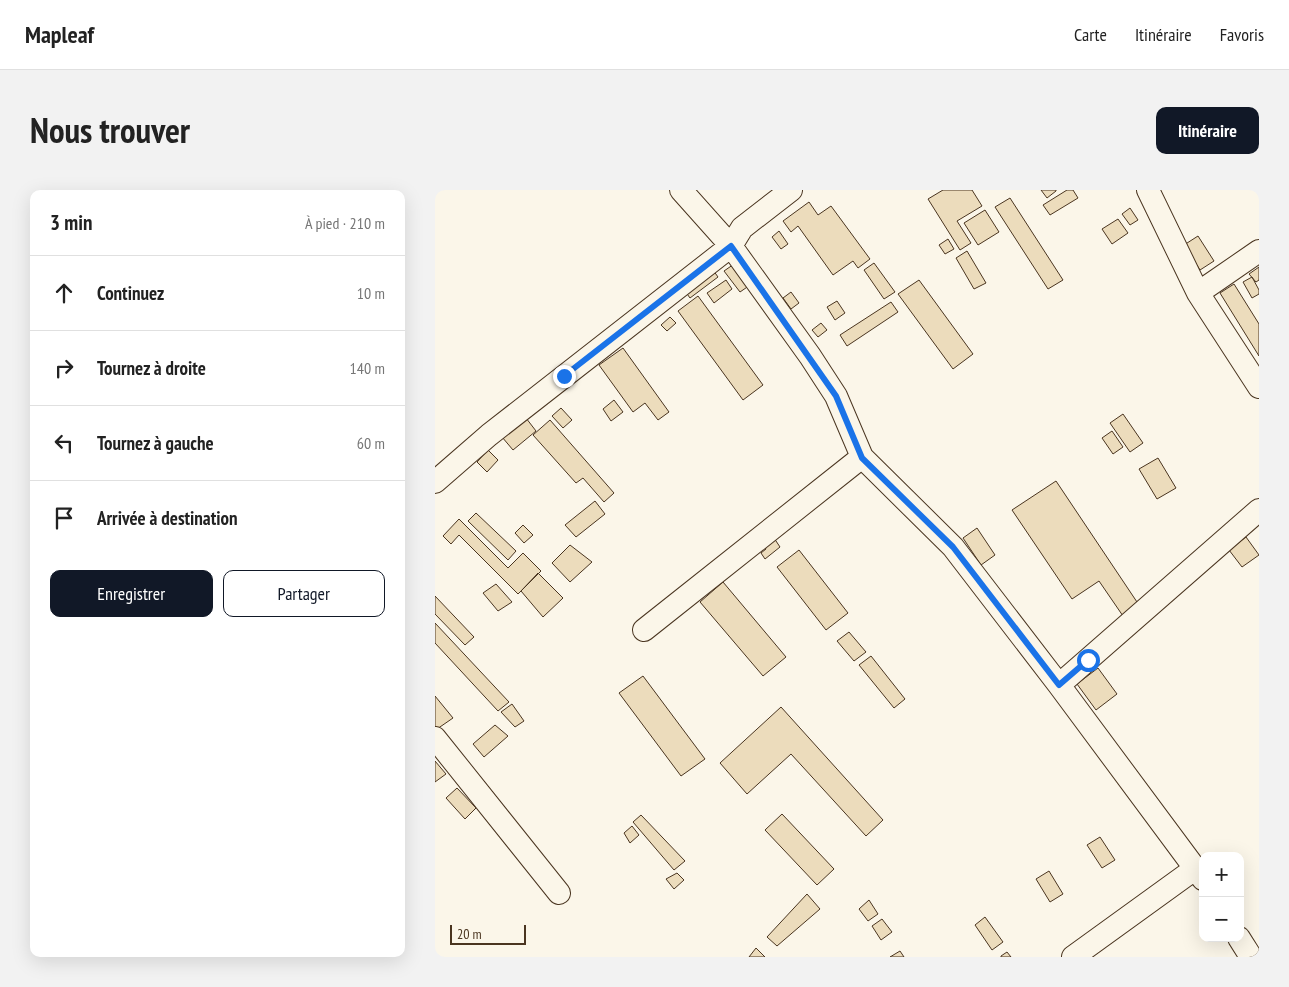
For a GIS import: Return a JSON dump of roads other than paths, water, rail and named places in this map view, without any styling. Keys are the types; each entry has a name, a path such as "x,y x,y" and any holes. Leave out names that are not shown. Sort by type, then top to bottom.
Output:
{"street":[{"path":"681,190 731,246 836,396 862,458 953,547 1199,873 1073,957"},
{"path":"435,482 489,435 731,246 742,228 791,190"},
{"path":"1148,190 1198,293 1259,387"},
{"path":"1198,293 1259,251"},
{"path":"644,630 862,458"},
{"path":"1059,685 1259,510"},
{"path":"435,738 559,893"},
{"path":"1242,942 1251,957"}]}
